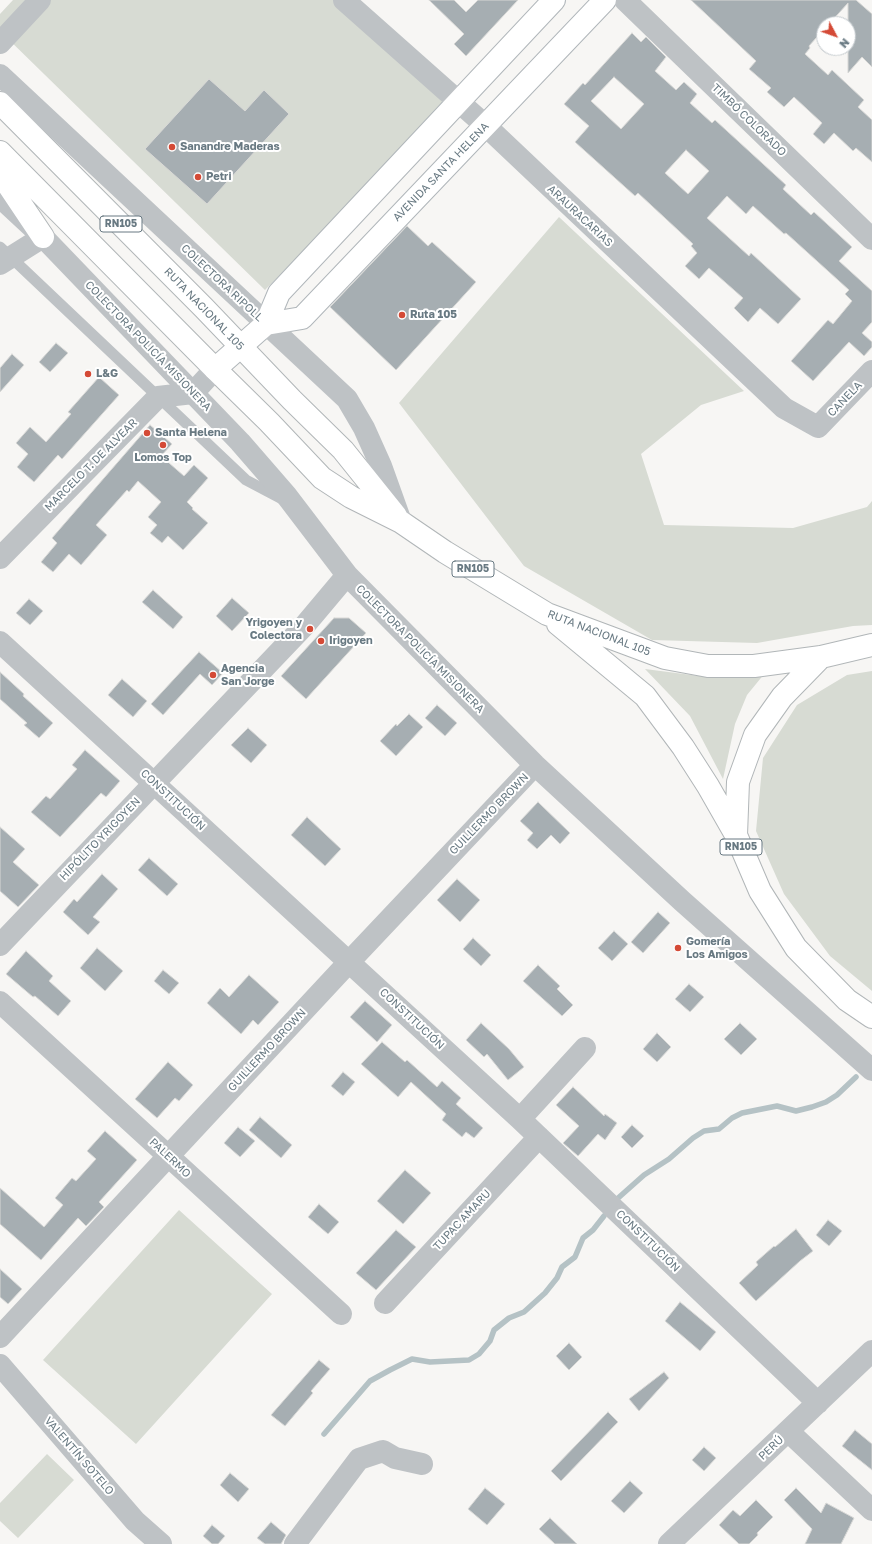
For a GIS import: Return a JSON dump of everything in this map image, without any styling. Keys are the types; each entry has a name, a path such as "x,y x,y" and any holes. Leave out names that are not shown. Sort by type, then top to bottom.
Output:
{"main road":[{"path":"215,369 266,324 279,293 554,0"},
{"name":"AVENIDA SANTA HELENA","path":"266,324 302,318 605,0"},
{"name":"RUTA NACIONAL 105","path":"0,103 343,450 401,522"},
{"name":"RUTA NACIONAL 105","path":"0,152 269,422 322,478 351,497 401,522 445,552 546,614 665,658 708,666 754,666 821,657"},
{"path":"0,173 43,237"},
{"name":"RN105","path":"546,614 645,696 684,747 708,786 736,835 760,891 796,948 847,1000 872,1017"},
{"name":"RN105","path":"736,835 738,782 755,735 782,697 821,657 872,646"}],"street":[{"path":"0,43 40,0"},
{"name":"ARAURACARIAS","path":"344,0 486,126 784,408 818,427"},
{"name":"TIMBÓ COLORADO","path":"625,0 872,240"},
{"name":"COLECTORA RIPOLL","path":"0,76 348,399 364,428 381,466 401,522"},
{"name":"COLECTORA POLICÍA MISIONERA","path":"0,197 43,237 240,442 293,505 347,575 535,766 682,901 872,1070"},
{"path":"4,256 43,237"},
{"path":"158,397 193,393 215,369"},
{"name":"CANELA","path":"818,427 872,371"},
{"name":"MARCELO T. DE ALVEAR","path":"0,558 158,397"},
{"name":"HIPÓLITO YRIGOYEN","path":"0,945 305,625 347,575"},
{"name":"CONSTITUCIÓN","path":"0,642 520,1119 818,1403"},
{"name":"GUILLERMO BROWN","path":"0,1337 349,962 535,766"},
{"name":"PALERMO","path":"0,1002 341,1314"},
{"path":"520,1119 585,1048"},
{"name":"TUPAC AMARU","path":"385,1303 539,1137"},
{"name":"PERÚ","path":"669,1544 789,1432 872,1351"},
{"name":"VALENTÍN SOTELO","path":"0,1365 135,1521 161,1544"},
{"path":"789,1432 872,1510"},
{"path":"295,1544 359,1459 383,1451 395,1458 422,1464"}],"lane":[{"path":"4,256 246,480 293,505"}],"shaded area":[{"path":"13,0 334,0 450,102 265,290 0,31 0,14"},
{"path":"559,217 744,391 701,405 641,454 664,525 793,528 867,507 872,501 872,625 853,626 757,643 652,640 524,566 399,403"},
{"path":"645,669 715,678 765,673 747,695 735,724 723,779 690,716"},
{"path":"872,671 872,991 830,956 784,894 756,831 763,758 797,705 847,675"},
{"path":"179,1210 272,1294 136,1444 43,1360"},
{"path":"47,1454 74,1480 18,1538 0,1521 0,1503"}],"building":[{"path":"429,0 454,0 466,12 478,0 518,0 466,56 454,44 464,34"},
{"path":"691,0 856,0 872,14 872,67 862,57 848,73 848,56 856,56 856,16 848,16 848,3 836,16 816,16 816,38 809,46 810,48 805,54 828,75 832,70 864,100 858,107 872,120 872,162 856,148 853,151 834,133 824,144 813,134 822,123 794,97 784,107 767,92 771,88 749,69 756,61"},
{"path":"632,33 641,42 646,37 666,57 655,71 676,90 684,82 697,94 690,103 712,123 715,120 786,185 783,189 811,215 814,212 852,247 839,261 872,291 872,322 862,333 872,342 872,347 864,356 849,342 813,381 791,361 828,320 833,324 852,301 845,294 849,290 786,233 784,234 753,206 746,214 727,196 707,218 749,256 751,253 801,299 778,324 760,308 748,322 734,308 743,298 709,268 699,279 685,266 697,253 691,246 693,244 638,193 635,196 575,142 589,126 564,104 583,83 585,85","holes":["614,77 644,104 621,129 591,101","686,150 709,171 688,194 665,173"]},
{"path":"209,79 245,111 264,90 289,114 207,204 145,149"},
{"path":"407,226 428,246 432,242 476,282 396,370 330,307"},
{"path":"56,343 68,353 50,372 39,362"},
{"path":"12,354 24,365 0,392 0,368"},
{"path":"99,377 119,395 62,459 58,455 34,482 17,467 28,454 16,443 30,427 46,442 71,414 68,412"},
{"path":"150,425 172,444 161,456 184,476 194,465 208,478 187,502 193,508 192,509 208,523 183,550 168,536 162,543 150,533 157,525 148,517 161,502 138,481 129,492 127,490 96,525 107,535 81,565 69,554 53,572 41,562 57,543 52,538"},
{"path":"153,590 183,617 173,629 142,602"},
{"path":"232,598 249,613 232,631 216,616"},
{"path":"29,599 43,611 30,625 16,613"},
{"path":"334,618 349,618 366,633 306,699 281,676"},
{"path":"199,652 223,673 212,685 200,674 163,715 151,704"},
{"path":"0,672 24,694 23,696 53,723 39,738 24,725 27,723 0,699"},
{"path":"122,679 147,701 133,717 108,695"},
{"path":"437,705 457,723 445,736 425,718"},
{"path":"409,714 423,727 396,756 380,741 396,724 397,726"},
{"path":"248,728 267,745 251,763 231,745"},
{"path":"85,750 120,781 106,797 101,793 60,837 31,812 46,796 50,799 77,769 72,765"},
{"path":"538,802 570,833 560,844 551,835 537,849 527,840 533,833 520,821"},
{"path":"307,817 341,849 325,866 291,835"},
{"path":"0,827 25,849 13,862 39,885 18,907 0,891"},
{"path":"149,858 178,884 167,896 138,870"},
{"path":"102,874 118,889 93,917 100,922 88,935 63,912 74,899 77,902"},
{"path":"457,879 480,900 460,922 437,900"},
{"path":"658,912 670,923 643,953 631,942"},
{"path":"614,931 628,944 612,961 598,948"},
{"path":"473,938 491,955 481,966 463,949"},
{"path":"97,948 123,971 105,991 80,968"},
{"path":"26,951 53,976 49,981 71,1001 58,1016 6,974"},
{"path":"538,965 560,986 557,989 573,1005 562,1016 523,981"},
{"path":"163,970 179,983 169,994 154,981"},
{"path":"249,975 279,1002 258,1025 253,1020 241,1034 207,1003 220,988 229,997"},
{"path":"689,984 704,997 690,1012 675,999"},
{"path":"365,1001 392,1025 377,1042 350,1017"},
{"path":"481,1023 509,1049 524,1067 508,1080 487,1054 484,1057 466,1040"},
{"path":"740,1023 757,1039 741,1055 724,1039"},
{"path":"657,1033 671,1047 657,1062 643,1049"},
{"path":"382,1042 405,1062 407,1060 437,1087 442,1081 461,1098 456,1104 483,1128 474,1138 466,1132 462,1137 442,1120 446,1114 411,1082 398,1097 361,1064"},
{"path":"168,1062 193,1085 179,1101 175,1098 157,1118 135,1099"},
{"path":"343,1072 355,1082 343,1096 331,1086"},
{"path":"573,1087 604,1116 605,1114 617,1123 605,1140 598,1134 578,1156 563,1143 579,1126 556,1105"},
{"path":"260,1117 292,1145 281,1158 249,1130"},
{"path":"632,1125 644,1136 632,1148 621,1137"},
{"path":"238,1127 255,1141 240,1157 224,1143"},
{"path":"105,1131 137,1160 99,1202 104,1207 86,1226 78,1218 41,1260 0,1224 0,1188 44,1227 63,1205 55,1198 72,1178 76,1181 96,1159 87,1151"},
{"path":"405,1170 431,1193 403,1224 377,1201"},
{"path":"319,1204 339,1222 328,1234 308,1217"},
{"path":"828,1220 842,1231 829,1246 816,1235"},
{"path":"796,1229 813,1251 756,1301 739,1283 758,1265 756,1262"},
{"path":"396,1230 416,1247 376,1290 356,1273"},
{"path":"0,1269 22,1289 8,1304 0,1297"},
{"path":"680,1302 716,1332 700,1351 665,1321"},
{"path":"569,1343 582,1357 569,1370 556,1356"},
{"path":"319,1360 330,1369 311,1391 313,1393 285,1426 271,1415"},
{"path":"664,1372 669,1378 639,1411 629,1399"},
{"path":"608,1412 618,1422 561,1481 551,1471"},
{"path":"855,1430 872,1444 872,1470 842,1446"},
{"path":"704,1447 716,1458 704,1471 692,1460"},
{"path":"230,1473 249,1489 238,1502 220,1485"},
{"path":"630,1481 643,1493 624,1513 611,1501"},
{"path":"485,1488 505,1504 487,1525 468,1509"},
{"path":"796,1488 821,1513 826,1503 854,1518 841,1544 805,1544 812,1529 784,1500"},
{"path":"756,1500 773,1517 757,1533 758,1535 749,1544 739,1544 719,1525 733,1510 740,1516"},
{"path":"550,1518 577,1544 555,1544 539,1529"},
{"path":"271,1522 286,1535 281,1544 265,1544 257,1538"},
{"path":"212,1525 225,1536 218,1544 212,1544 203,1536"}],"waterway":[{"path":"617,1199 644,1175 669,1159 693,1138 704,1131 719,1129 732,1118 742,1113 777,1106 796,1111 812,1107 826,1102 837,1095 856,1077"},
{"path":"324,1434 370,1381 390,1370 412,1359 430,1362 469,1360 479,1354 490,1341 494,1330 509,1318 524,1312 545,1293 557,1278 562,1267 575,1257 583,1238 593,1230 604,1216"}],"place":[{"name":"Sanandre Maderas","path":"172,147"},
{"name":"Petri","path":"198,177"},
{"name":"Ruta 105","path":"402,315"},
{"name":"L&G","path":"88,374"},
{"name":"Santa Helena","path":"147,433"},
{"name":"Lomos Top","path":"163,445"},
{"name":"Yrigoyen y Colectora","path":"310,629"},
{"name":"Irigoyen","path":"321,641"},
{"name":"Agencia San Jorge","path":"213,675"},
{"name":"Gomería Los Amigos","path":"678,948"}]}
